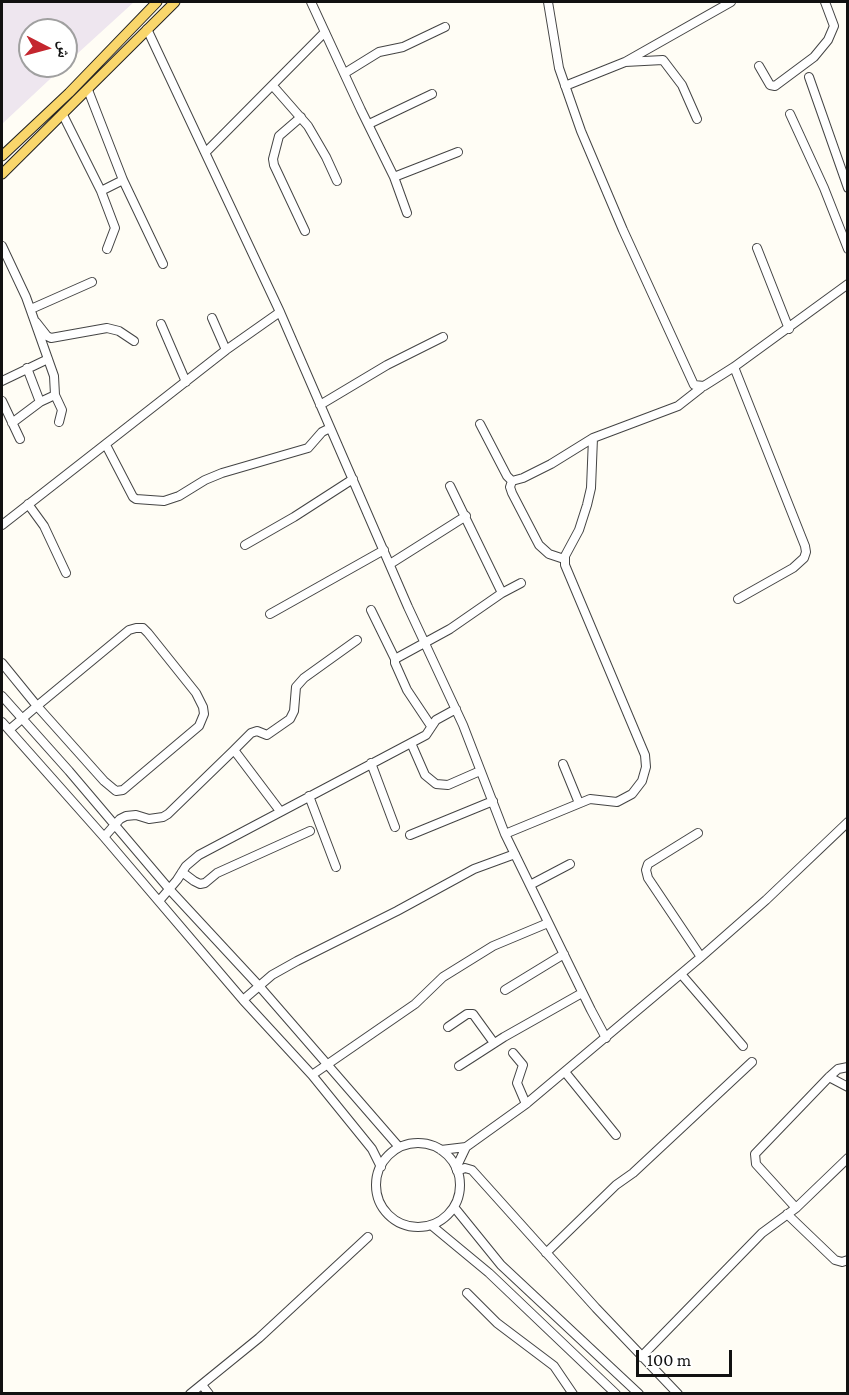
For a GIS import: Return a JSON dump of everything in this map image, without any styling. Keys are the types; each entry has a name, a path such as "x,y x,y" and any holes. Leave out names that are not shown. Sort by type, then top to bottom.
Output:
{"main road":[{"path":"2,156 69,93 157,2"},
{"path":"2,174 175,2"}],"street":[{"path":"311,2 394,177 407,213"},
{"path":"548,2 559,68 581,131 694,385 701,388"},
{"path":"565,86 625,62 731,2"},
{"path":"759,66 770,85 775,86 814,57 828,40 834,26 825,2"},
{"path":"345,73 379,52 403,48 445,27"},
{"path":"147,29 280,312 425,644 456,709 514,854 606,1038"},
{"path":"206,152 325,32"},
{"path":"625,62 663,60 682,85 698,119"},
{"path":"809,77 848,188"},
{"path":"273,86 317,140 337,181"},
{"path":"88,90 123,180 163,264"},
{"path":"369,124 432,94"},
{"path":"790,114 824,188 848,249"},
{"path":"63,115 101,191 115,228 106,249"},
{"path":"300,117 279,136 273,159 305,231"},
{"path":"394,177 458,152"},
{"path":"101,191 123,180"},
{"path":"2,246 31,309 54,376 56,395 62,410 59,422"},
{"path":"757,248 789,329"},
{"path":"31,309 92,282"},
{"path":"512,481 551,464 593,438 678,406 789,329 848,284"},
{"path":"2,525 226,350 280,312"},
{"path":"212,318 226,350"},
{"path":"34,319 51,338 107,328 118,331 134,341"},
{"path":"161,324 186,382"},
{"path":"320,405 387,365 443,337"},
{"path":"2,381 48,359"},
{"path":"734,367 806,552 804,558 793,568 738,599"},
{"path":"27,369 40,402"},
{"path":"12,423 40,402 56,395"},
{"path":"2,401 20,439"},
{"path":"480,424 507,476 512,481"},
{"path":"106,445 133,497 164,501 179,496 222,473 308,448 318,436 330,428"},
{"path":"564,560 579,530 587,505 591,488 593,438"},
{"path":"245,545 353,479"},
{"path":"505,834 590,799 616,802 632,794 642,781 646,760 564,560 549,554 539,545 512,493 510,487 512,481"},
{"path":"450,486 502,593"},
{"path":"28,504 44,526 66,573"},
{"path":"390,564 466,516"},
{"path":"270,614 384,550"},
{"path":"395,659 450,629 502,593 521,583"},
{"path":"371,610 407,690 431,726"},
{"path":"2,663 37,706 104,781 116,791 123,790 199,726 204,707 196,693 143,628 129,630 37,706 9,730"},
{"path":"104,837 120,819 131,814 149,819 168,814 251,732 257,731 267,735 290,720 294,711 296,687 304,678 357,640"},
{"path":"2,696 170,890 260,987 399,1147"},
{"path":"159,901 199,855 426,735 431,726 456,709"},
{"path":"2,722 243,1000 312,1075 372,1149 381,1167"},
{"path":"411,743 425,775 436,784 448,785 480,771"},
{"path":"234,750 280,811"},
{"path":"371,763 396,828"},
{"path":"563,764 579,803"},
{"path":"309,796 336,867"},
{"path":"410,834 493,801"},
{"path":"441,1150 466,1147 526,1104 701,957 766,900 848,822"},
{"path":"182,872 200,884 205,883 217,873 310,831"},
{"path":"698,833 648,864 646,870 648,878 701,957"},
{"path":"243,1000 272,975 297,961 397,911 474,868 514,854"},
{"path":"530,885 570,864"},
{"path":"312,1075 415,1004 443,977 519,934 549,923"},
{"path":"505,990 564,954"},
{"path":"681,974 743,1046"},
{"path":"459,1066 494,1043 582,993"},
{"path":"448,1027 467,1014 473,1014 494,1043"},
{"path":"513,1053 523,1065 517,1083 526,1104"},
{"path":"546,1253 616,1185 633,1173 752,1062"},
{"path":"796,1208 756,1164 754,1155 829,1077 838,1069 848,1067"},
{"path":"565,1072 616,1135"},
{"path":"829,1077 848,1087"},
{"path":"421,1143 441,1150 457,1169 460,1190 454,1207 448,1215 431,1225 422,1227 404,1225 389,1216 381,1205 377,1192 377,1179 387,1158 399,1147 421,1143"},
{"path":"457,1169 466,1147"},
{"path":"641,1357 755,1240 796,1208 848,1158"},
{"path":"457,1169 472,1170 641,1357 678,1394"},
{"path":"454,1207 501,1265 639,1394"},
{"path":"787,1214 833,1259 840,1262 848,1260"},
{"path":"431,1225 489,1273 616,1394"},
{"path":"190,1394 259,1338 368,1237"},
{"path":"466,1293 497,1323 554,1366 573,1394"},
{"path":"202,1385 209,1394"}],"shaded area":[{"path":"2,2 134,2 78,53 78,18 18,18 18,78 51,78 2,124"}]}
